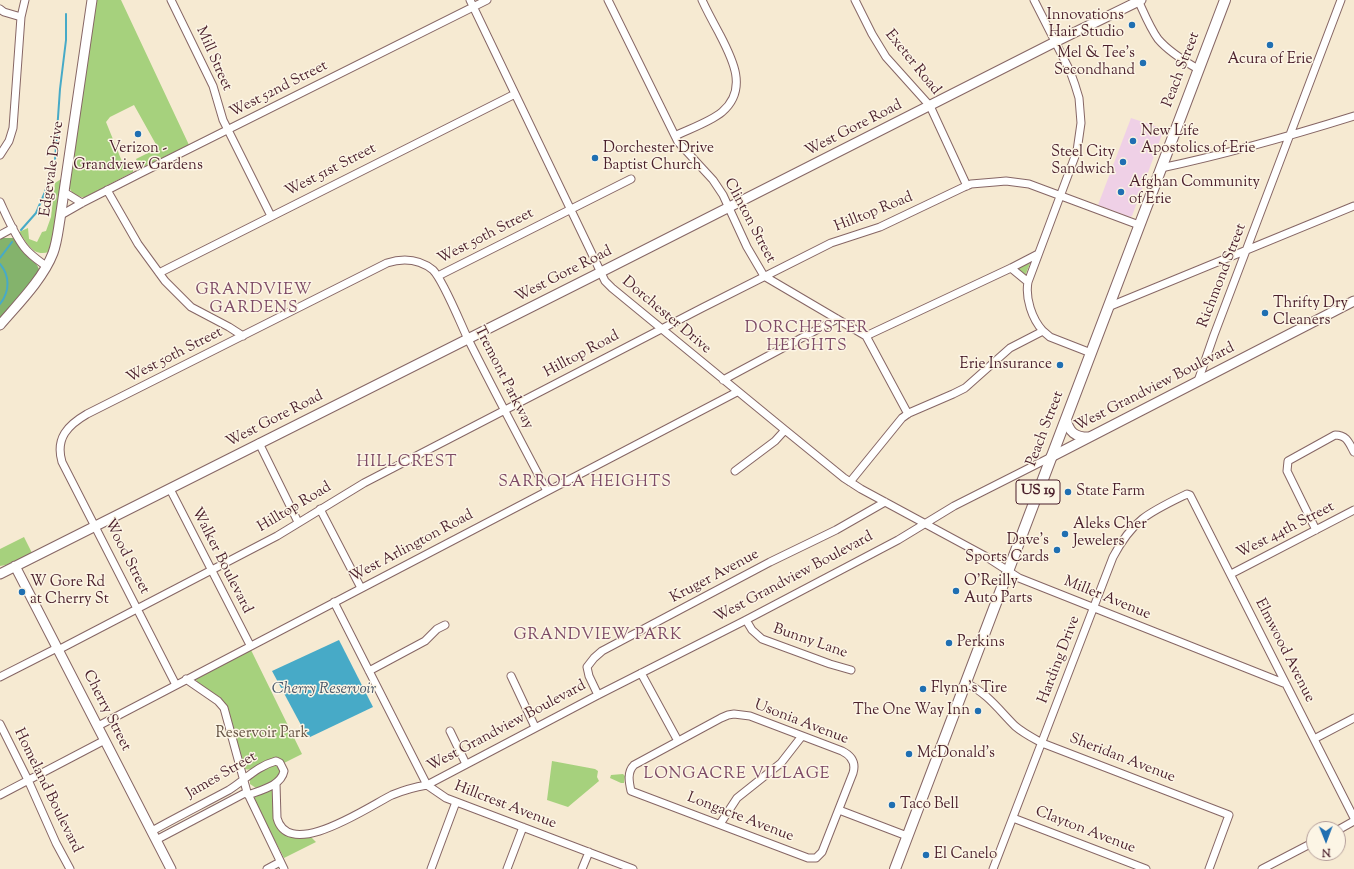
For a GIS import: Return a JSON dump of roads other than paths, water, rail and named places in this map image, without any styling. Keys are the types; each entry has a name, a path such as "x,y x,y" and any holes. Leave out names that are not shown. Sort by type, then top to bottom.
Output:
{"main road":[{"name":"Peach Street","path":"895,869 1225,0"}],"street":[{"path":"0,155 9,141 13,128 21,17 25,0"},
{"name":"Edgevale Drive","path":"0,324 31,287 46,266 55,247 92,0"},
{"name":"Mill Street","path":"170,0 213,86 220,112 228,130 271,216"},
{"name":"West 52nd Street","path":"61,215 472,3 487,0"},
{"name":"Clinton Street","path":"608,0 675,136 684,149 713,180 723,195 747,247 764,276 866,336 908,414"},
{"path":"675,136 721,113 731,101 736,90 737,80 733,64 702,0"},
{"name":"Exeter Road","path":"855,0 872,34 886,57 930,106 967,186"},
{"path":"1034,0 1075,85 1079,98 1081,123 1077,151 1028,282 1029,302 1034,318 1043,331 1050,337 1091,353"},
{"path":"1139,0 1152,29 1159,40 1171,52 1198,69"},
{"name":"West Gore Road","path":"0,574 1139,0"},
{"name":"Richmond Street","path":"1198,381 1341,0"},
{"name":"Dorchester Drive","path":"472,3 605,281 723,380 850,482 924,524"},
{"path":"0,9 4,12 21,17"},
{"name":"West 51st Street","path":"159,273 515,94"},
{"path":"1161,168 1196,161 1290,136 1354,116"},
{"name":"West 50th Street","path":"61,440 67,429 78,419 381,266 395,260 404,259 420,263 428,267 438,276 631,179"},
{"name":"Hilltop Road","path":"0,677 137,609 276,536 370,480 764,276 831,243 880,227 967,186 995,182 1020,183 1036,187 1139,224"},
{"path":"107,190 138,244 165,281 191,307 243,336"},
{"path":"64,192 82,203"},
{"path":"0,202 24,248 46,266"},
{"path":"1108,307 1354,206"},
{"path":"0,236 13,228"},
{"path":"866,336 1038,254"},
{"path":"1011,268 1028,282"},
{"name":"Tremont Parkway","path":"438,276 468,339 547,491"},
{"name":"West Grandview Boulevard","path":"276,783 279,824 286,831 291,833 307,835 333,827 407,789 427,785 535,727 746,620 898,540 958,504 1354,301"},
{"path":"723,380 837,319"},
{"path":"850,482 902,418 965,388 1010,348 1043,331"},
{"name":"West Arlington Road","path":"98,726 738,392"},
{"path":"1066,419 1069,429 1072,432 1079,437 1090,437"},
{"path":"735,471 775,441 785,430"},
{"path":"1316,530 1287,471 1288,461 1335,435 1339,435 1347,439 1354,452"},
{"name":"Wood Street","path":"61,440 60,454 63,466 176,685"},
{"path":"259,443 298,522"},
{"name":"Walker Boulevard","path":"170,489 250,646"},
{"name":"Harding Drive","path":"993,869 1113,556 1121,541 1130,529 1145,516 1186,494 1190,495"},
{"name":"Elmwood Avenue","path":"1190,495 1354,818"},
{"name":"Kruger Avenue","path":"598,695 589,676 587,667 602,651 770,562 836,530 885,502"},
{"path":"320,509 361,588"},
{"name":"West 44th Street","path":"1231,574 1354,510"},
{"name":"Miller Avenue","path":"924,524 985,556 1019,578 1286,684"},
{"name":"Cherry Street","path":"15,566 171,869"},
{"path":"334,602 427,785"},
{"name":"Bunny Lane","path":"746,620 752,630 762,639 830,664 851,670"},
{"path":"369,671 425,641 437,629 446,625"},
{"path":"641,673 678,741"},
{"path":"511,676 535,727"},
{"path":"186,679 218,701 224,708 248,794 284,869"},
{"name":"Sheridan Avenue","path":"966,683 976,688 992,701 1015,726 1042,742 1229,815 1209,869"},
{"name":"Usonia Avenue","path":"632,791 629,783 629,776 634,765 721,718 734,714 750,716 842,751 851,756 854,765 853,773 839,810"},
{"path":"1314,739 1354,718"},
{"name":"Homeland Boulevard","path":"0,724 28,780 56,843 70,869"},
{"path":"450,730 466,764"},
{"path":"720,824 737,798 781,763 802,736"},
{"path":"0,795 105,740"},
{"name":"James Street","path":"152,831 230,789 263,766 276,761 280,764 284,771 283,776 276,783 248,794 156,840"},
{"name":"Hillcrest Avenue","path":"427,785 456,802 633,869"},
{"name":"Longacre Avenue","path":"632,791 808,858 816,858 822,852 839,810"},
{"path":"431,869 456,802"},
{"path":"839,810 907,836"},
{"name":"Clayton Avenue","path":"1013,818 1146,869"},
{"path":"507,869 523,827"},
{"path":"1262,869 1306,846"},
{"path":"582,869 588,852"},
{"path":"266,869 280,862"}],"water":[{"name":"Cherry Reservoir","path":"339,640 373,707 308,738 272,671"}],"waterway":[{"path":"21,230 36,213 45,192 55,160 60,89 66,40 66,14"},
{"path":"0,258 12,242"},
{"path":"0,264 6,273 8,284 6,294 0,304"}],"place":[{"name":"Innovations Hair Studio","path":"1132,25"},
{"name":"Acura of Erie","path":"1270,45"},
{"name":"Mel & Tee's Secondhand","path":"1143,63"},
{"name":"Verizon - Grandview Gardens","path":"138,134"},
{"name":"New Life Apostolics of Erie","path":"1133,141"},
{"name":"Dorchester Drive Baptist Church","path":"595,158"},
{"name":"Steel City Sandwich","path":"1123,162"},
{"name":"Afghan Community of Erie","path":"1121,192"},
{"name":"Thrifty Dry Cleaners","path":"1265,313"},
{"name":"Erie Insurance","path":"1060,365"},
{"name":"State Farm","path":"1068,492"},
{"name":"Aleks Cher Jewelers","path":"1065,534"},
{"name":"Dave's Sports Cards","path":"1057,550"},
{"name":"O'Reilly Auto Parts","path":"956,591"},
{"name":"W Gore Rd at Cherry St","path":"22,592"},
{"name":"Perkins","path":"949,643"},
{"name":"Flynn's Tire","path":"923,689"},
{"name":"The One Way Inn","path":"978,711"},
{"name":"McDonald's","path":"909,754"},
{"name":"Taco Bell","path":"892,805"},
{"name":"El Canelo","path":"926,855"}],"district":[{"name":"GRANDVIEW GARDENS","path":"254,300"},
{"name":"DORCHESTER HEIGHTS","path":"807,338"},
{"name":"HILLCREST","path":"407,463"},
{"name":"SARROLA HEIGHTS","path":"585,483"},
{"name":"GRANDVIEW PARK","path":"598,636"},
{"name":"LONGACRE VILLAGE","path":"737,775"}],"park label":[{"name":"Reservoir Park","path":"262,734"}]}
